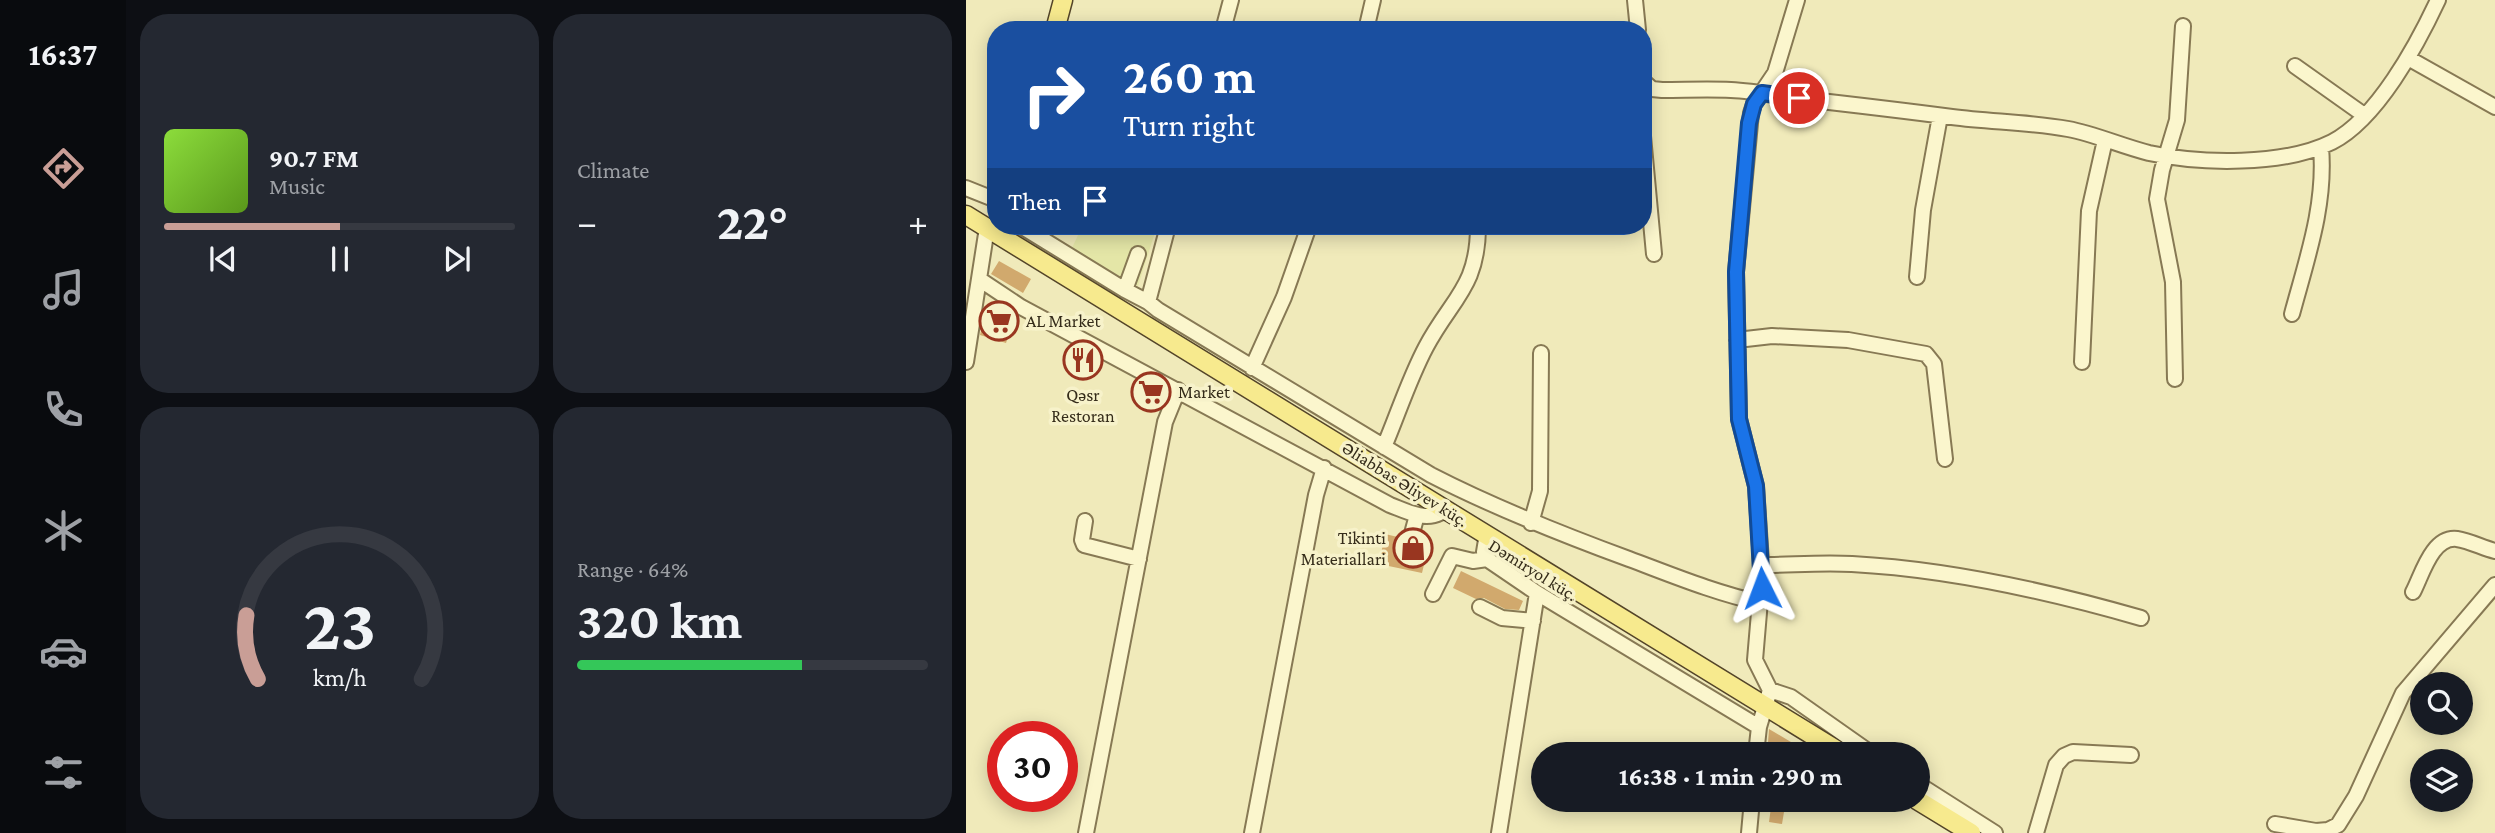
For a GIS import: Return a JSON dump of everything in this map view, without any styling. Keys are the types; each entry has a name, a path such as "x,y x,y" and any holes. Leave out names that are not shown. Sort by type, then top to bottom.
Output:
{"main road":[{"path":"1057,21 1063,0"},
{"name":"Əliabbas Əliyev küç.","path":"966,215 987,224"},
{"path":"966,223 987,225"},
{"name":"Əliabbas Əliyev küç.","path":"1006,235 1764,709 1822,742"},
{"name":"Dəmiryol küç.","path":"1006,235 1440,513 1764,709 1812,742"},
{"path":"1930,808 1970,833"},
{"path":"1921,812 1955,833"}],"street":[{"path":"1225,21 1231,0"},
{"path":"1368,21 1373,0"},
{"path":"1634,0 1636,21"},
{"path":"1758,742 1764,709 1755,660 1761,603 1761,565 1756,486 1739,419 1736,272 1751,113 1754,104 1775,74 1797,0"},
{"path":"1652,88 1762,93 2066,129 2168,156 2201,159 2268,158 2321,147 2346,132 2364,115 2409,58 2438,0"},
{"path":"2175,379 2173,282 2157,199 2177,120 2183,26"},
{"path":"2409,58 2495,107"},
{"path":"2295,66 2364,115"},
{"path":"1917,277 1923,210 1940,116"},
{"path":"2082,362 2089,211 2105,140"},
{"path":"2292,314 2318,219 2322,186 2321,147"},
{"path":"966,188 987,196"},
{"path":"1652,233 1654,254"},
{"path":"966,362 975,273 987,235"},
{"path":"1036,235 1252,368 1473,497 1531,523 1716,591 1761,603"},
{"path":"1148,302 1166,235"},
{"path":"1252,368 1284,297 1306,235"},
{"path":"1384,447 1425,349 1471,275 1478,235"},
{"path":"1125,290 1138,254"},
{"path":"975,273 1021,307 1390,505 1417,515 1436,516 1440,513"},
{"path":"1737,340 1772,336 1835,339 1926,354 1934,363 1945,458"},
{"path":"1531,523 1540,491 1541,353"},
{"path":"1086,833 1165,422 1178,390"},
{"path":"1252,833 1316,495 1324,468"},
{"path":"1411,537 1417,515"},
{"path":"1085,521 1082,540 1084,545 1139,559"},
{"path":"2413,592 2431,556 2438,546 2447,541 2456,539 2495,551"},
{"path":"1486,540 1486,559 1537,593 1764,709"},
{"path":"1433,594 1452,556 1473,561 1486,559"},
{"path":"1761,565 1850,564 1910,570 2059,595 2141,618"},
{"path":"2276,824 2328,832 2338,825 2348,811 2403,693 2495,585"},
{"path":"1499,833 1537,593"},
{"path":"1480,607 1502,618 1533,621"},
{"path":"1764,709 1791,697 1855,742"},
{"path":"2036,833 2056,765 2064,755 2073,752 2132,755"},
{"path":"1930,792 1995,833"},
{"path":"1749,833 1751,812"}],"green space":[{"path":"1078,235 1154,235 1138,286 1071,250"}],"building":[{"path":"999,261 1031,279 1023,293 991,274"},
{"path":"987,306 1015,315 1006,343 980,335"},
{"path":"1385,534 1402,538 1409,546 1419,542 1429,544 1422,573 1379,564"},
{"path":"1461,571 1523,601 1519,610 1505,609 1484,598 1476,599 1453,588"},
{"path":"1769,729 1791,742 1768,742"},
{"path":"1770,812 1784,812 1782,824 1769,822"}],"place":[{"name":"AL Market","path":"999,321"},
{"name":"Qəsr Restoran","path":"1083,360"},
{"name":"Market","path":"1151,392"},
{"name":"Tikinti Materiallari","path":"1413,548"}],"route":[{"path":"1762,588 1756,486 1739,419 1736,272 1738,239 1749,123 1754,104 1762,93 1799,98"}]}
